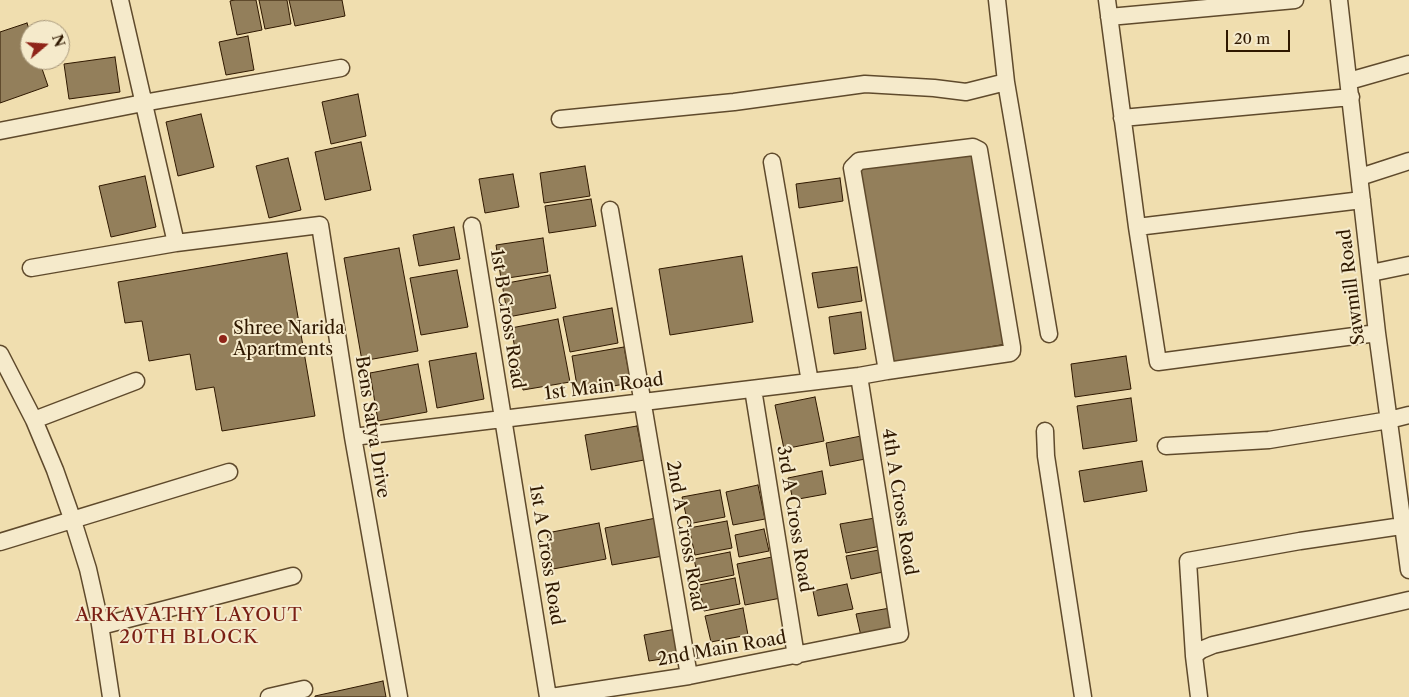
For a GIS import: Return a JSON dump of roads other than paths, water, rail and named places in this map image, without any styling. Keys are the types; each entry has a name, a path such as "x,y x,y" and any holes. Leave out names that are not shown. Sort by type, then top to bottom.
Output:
{"street":[{"path":"31,268 176,243 121,0"},
{"path":"997,0 1006,82 1049,334"},
{"path":"1107,0 1137,227 1158,362 1378,333"},
{"path":"1109,17 1295,0"},
{"name":"Sawmill Road","path":"1339,0 1389,420 1406,525 1409,570"},
{"path":"1122,118 1350,89 1409,64"},
{"path":"0,131 341,68"},
{"path":"560,118 734,102 865,84 966,92 1006,82"},
{"name":"1st Main Road","path":"353,438 859,376 1010,353 1012,352 1012,347 979,150 973,147 859,161 852,168 887,371"},
{"path":"772,162 810,382"},
{"path":"1360,177 1409,162"},
{"path":"1137,227 1362,200"},
{"name":"2nd A Cross Road","path":"610,210 689,676"},
{"name":"Bens Satya Drive","path":"176,243 320,226 353,438 399,697"},
{"name":"1st B Cross Road","path":"472,226 503,419"},
{"path":"1371,273 1409,265"},
{"path":"0,354 34,420 55,470 73,521 88,569 101,626 111,697"},
{"name":"4th A Cross Road","path":"859,376 900,634"},
{"path":"34,420 136,381"},
{"name":"3rd A Cross Road","path":"753,389 796,656"},
{"path":"1166,446 1269,440 1409,415"},
{"name":"1st A Cross Road","path":"503,419 550,697"},
{"path":"1046,431 1046,456 1083,697"},
{"path":"0,542 229,472"},
{"path":"1200,697 1194,656 1188,561 1406,525"},
{"path":"101,626 293,576"},
{"path":"1194,656 1212,645 1409,600"},
{"name":"2nd Main Road","path":"550,697 689,676 900,634"},
{"path":"269,697 304,689"}],"place":[{"name":"Shree Narida Apartments","path":"223,339"}],"district":[{"name":"ARKAVATHY LAYOUT 20TH BLOCK","path":"189,627"}]}
